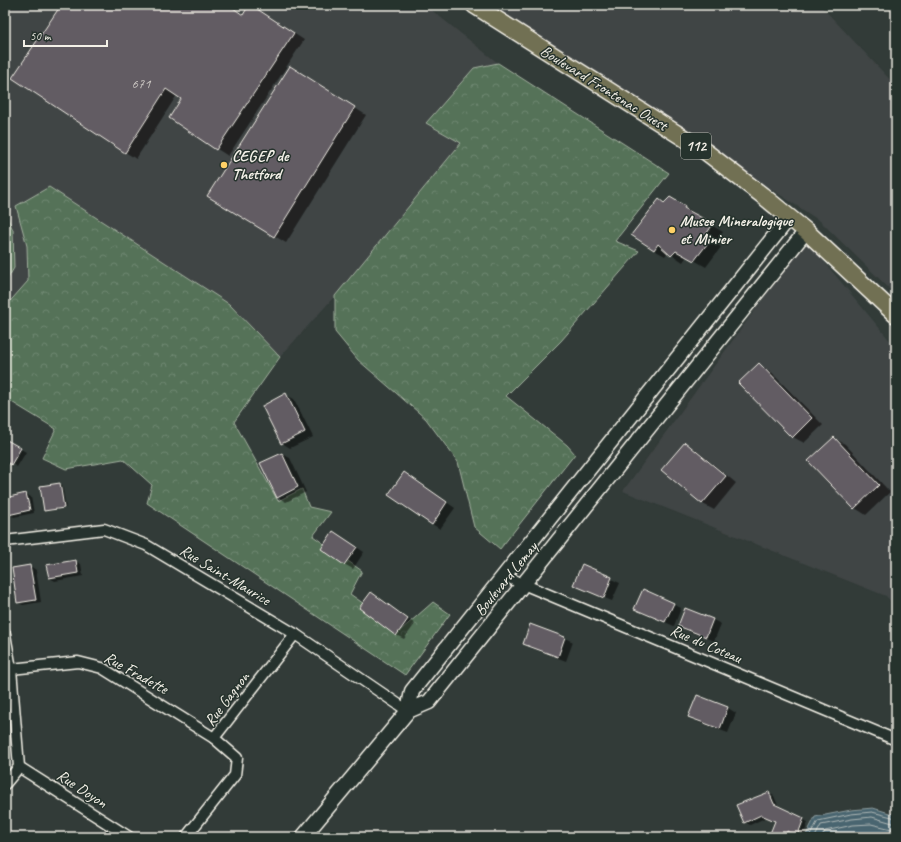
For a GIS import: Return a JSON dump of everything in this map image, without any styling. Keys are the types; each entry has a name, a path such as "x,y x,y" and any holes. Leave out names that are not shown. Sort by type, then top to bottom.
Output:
{"main road":[{"name":"Boulevard Frontenac Ouest","path":"474,5 706,152 806,231 896,315"}],"street":[{"name":"Boulevard Lemay","path":"408,711 412,691 789,218"},
{"name":"Boulevard Lemay","path":"304,837 408,711 429,702 806,231"},
{"path":"716,310 734,321"},
{"path":"605,449 623,460"},
{"name":"Rue Saint-Maurice","path":"5,542 104,529 146,546 295,634 408,711"},
{"name":"Rue du Coteau","path":"504,576 896,740"},
{"path":"5,634 11,669 19,767 5,784"},
{"name":"Rue Gagnon","path":"186,837 235,775 237,758 214,738 295,634"},
{"name":"Rue Fradette","path":"11,669 78,662 102,668 214,738"},
{"name":"Rue Doyon","path":"19,767 129,837"}],"shaded area":[{"name":"CEGEP de Thetford","path":"5,5 425,5 498,63 474,68 427,122 461,143 341,289 280,357 229,304 16,206 27,246 28,281 5,307"},
{"path":"491,5 820,5 896,86 896,295 820,221"},
{"path":"806,240 896,348 896,607 886,596 623,491"}],"green space":[{"path":"498,63 669,173 615,241 639,251 561,341 506,396 567,445 575,454 500,549 474,527 458,462 426,419 358,360 335,332 335,296 461,143 426,123 474,68"},
{"path":"49,187 229,304 280,357 234,422 278,501 302,489 309,507 331,512 313,536 362,571 350,594 401,630 433,602 450,614 405,675 147,503 152,485 123,459 66,469 42,458 56,429 5,398 5,307 28,281 27,246 16,206"},
{"path":"5,212 13,230 14,268 5,283"}],"water":[{"path":"873,808 896,815 896,837 805,837 815,817 851,810"}],"building":[{"name":"CEGEP de Thetford","path":"61,5 229,5 243,15 249,5 251,5 294,33 216,150 169,118 181,99 166,89 125,153 12,78"},
{"path":"290,66 355,107 274,237 207,196"},
{"name":"Musee Mineralogique et Minier","path":"670,197 685,206 684,208 713,224 705,236 711,239 694,261 676,251 671,256 658,244 654,250 631,235 659,199 664,203"},
{"path":"759,363 812,418 792,438 738,383"},
{"path":"286,393 305,432 281,444 262,406"},
{"path":"834,437 879,485 854,509 808,461"},
{"path":"5,439 21,448 11,465 5,461"},
{"path":"685,442 726,476 702,504 661,470"},
{"path":"282,453 298,487 277,498 260,463"},
{"path":"404,472 447,502 432,525 388,495"},
{"path":"60,483 64,508 44,511 40,486"},
{"path":"26,493 30,510 8,515 5,498"},
{"path":"333,531 357,547 344,565 321,549"},
{"path":"76,560 78,573 49,578 46,565"},
{"path":"582,564 612,577 604,598 573,585"},
{"path":"30,565 36,600 17,603 12,568"},
{"path":"643,589 674,603 665,622 634,609"},
{"path":"371,592 408,619 396,636 359,608"},
{"path":"685,608 713,619 706,637 678,626"},
{"path":"530,624 565,637 558,657 523,644"},
{"path":"697,695 728,707 720,729 688,717"},
{"path":"769,792 774,804 804,818 797,837 787,831 786,837 769,836 775,821 761,815 744,823 736,805"}],"place":[{"name":"CEGEP de Thetford","path":"224,165"},
{"name":"Musee Mineralogique et Minier","path":"672,230"}]}
